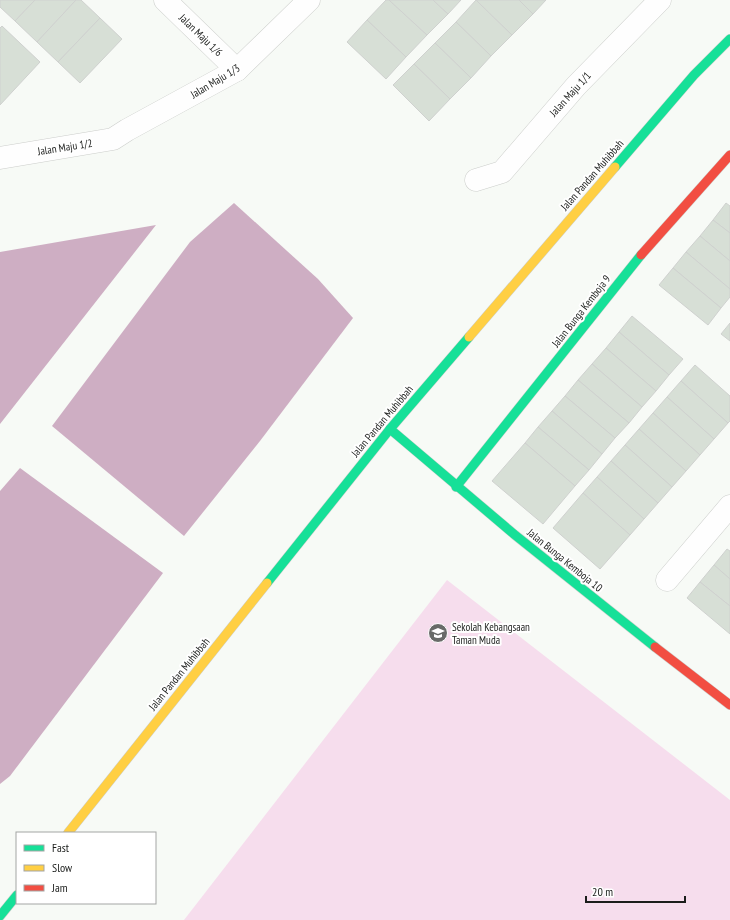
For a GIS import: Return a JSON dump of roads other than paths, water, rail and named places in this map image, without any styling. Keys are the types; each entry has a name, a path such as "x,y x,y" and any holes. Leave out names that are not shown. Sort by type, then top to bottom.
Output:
{"street":[{"name":"Jalan Maju 1/6","path":"165,0 237,70"},
{"name":"Jalan Maju 1/3","path":"127,130 237,70 309,0"},
{"name":"Jalan Maju 1/1","path":"476,180 502,172 576,86 660,0"},
{"name":"Jalan Pandan Muhibbah","path":"69,832 390,429 694,75 730,39"},
{"name":"Jalan Maju 1/2","path":"0,158 112,139 127,130"},
{"name":"Jalan Bunga Kemboja 9","path":"456,487 635,262 730,155"},
{"name":"Jalan Bunga Kemboja 10","path":"390,429 456,487 636,633 730,705"},
{"path":"667,580 730,506"},
{"path":"0,916 16,896"}],"place":[{"name":"Sekolah Kebangsaan Taman Muda","path":"438,633"}]}
